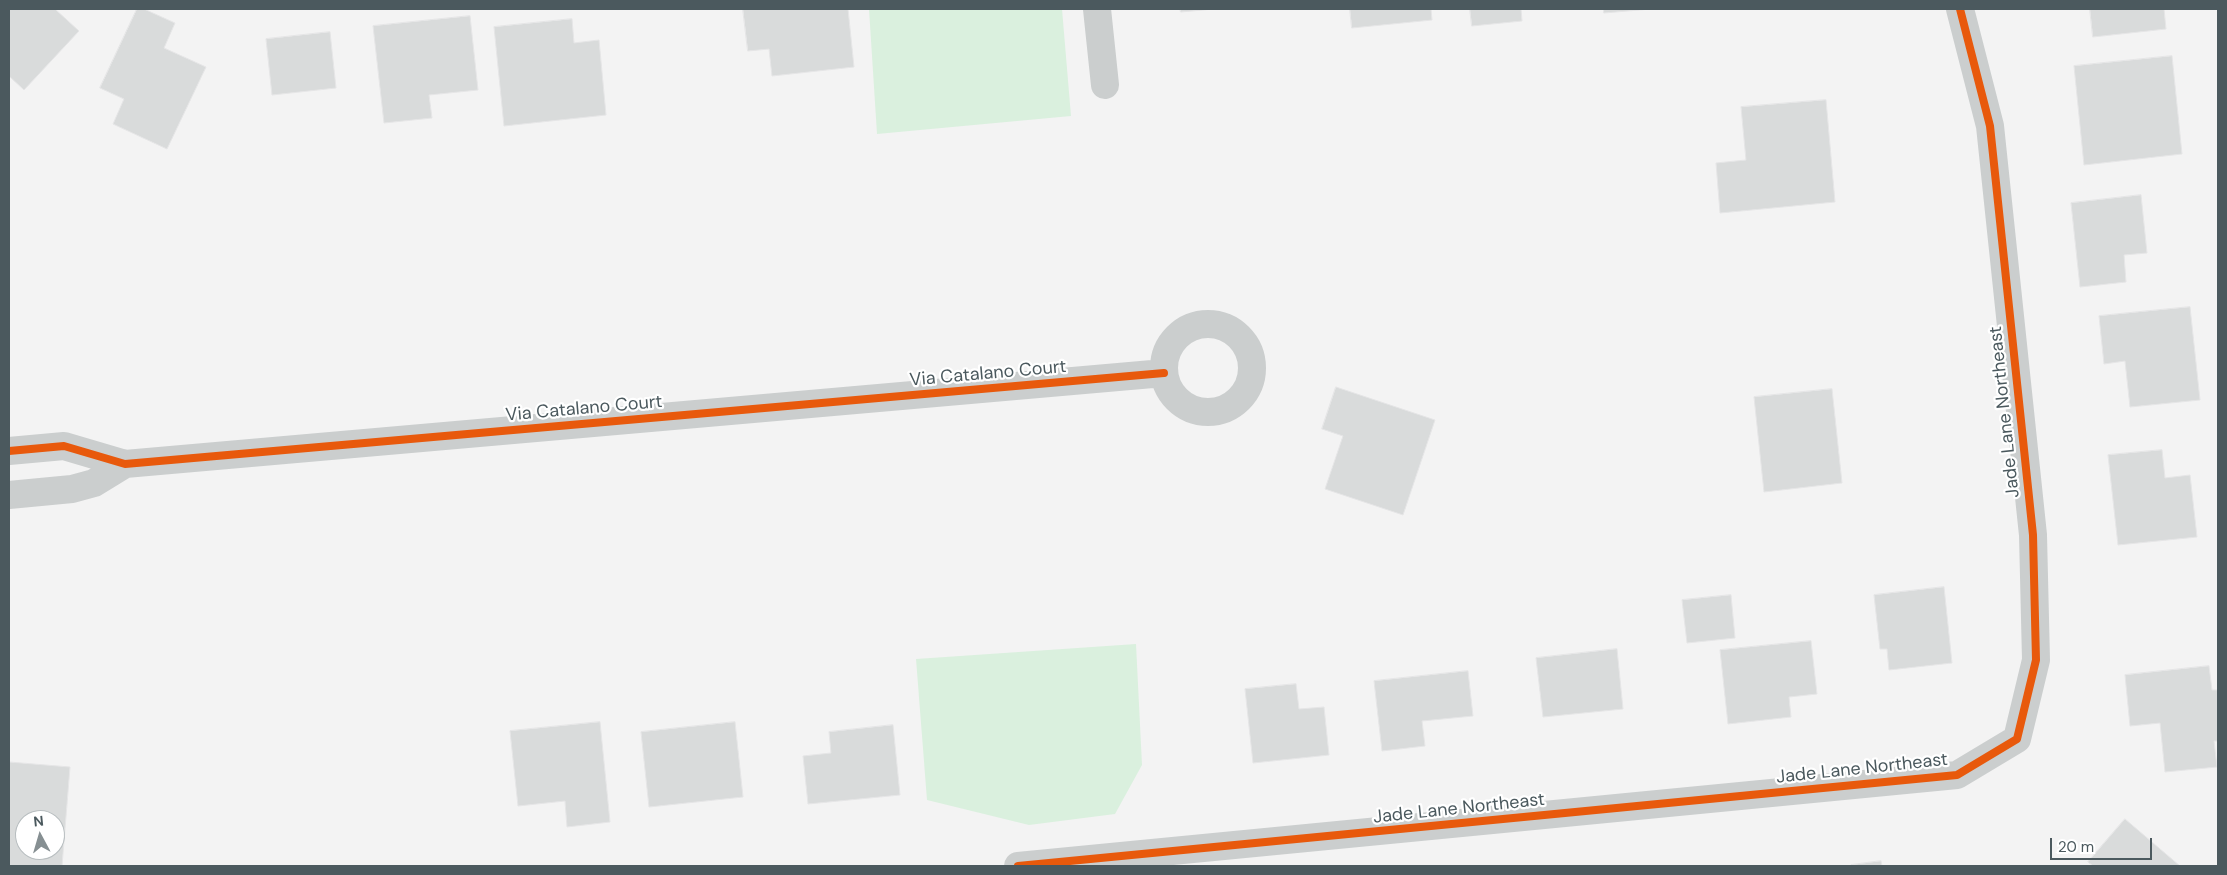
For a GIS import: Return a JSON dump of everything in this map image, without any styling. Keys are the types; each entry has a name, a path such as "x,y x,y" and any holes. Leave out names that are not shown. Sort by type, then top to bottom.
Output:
{"street":[{"path":"1096,9 1105,85"},
{"name":"Jade Lane Northeast","path":"1018,866 1175,859 1957,775 2017,739 2036,660 2032,535 1990,126 1960,9"},
{"name":"Via Catalano Court","path":"9,451 64,446 125,464 1164,373"},
{"name":"Via Catalano Court","path":"9,494 72,489 94,483 125,464"}],"green space":[{"path":"869,9 1062,9 1071,116 877,134"},
{"path":"1136,644 1142,765 1115,814 1029,825 927,800 916,659"}],"building":[{"path":"9,9 55,9 79,31 24,90 9,76"},
{"path":"137,9 144,9 175,23 164,48 206,67 167,149 113,124 124,99 100,88"},
{"path":"743,9 848,9 854,67 772,76 769,49 748,51"},
{"path":"1180,9 1214,9 1181,12"},
{"path":"1350,9 1431,9 1432,20 1352,28"},
{"path":"1470,9 1521,9 1522,21 1472,26"},
{"path":"1604,9 1651,9 1604,13"},
{"path":"2090,9 2164,9 2166,29 2093,37"},
{"path":"470,16 478,90 429,95 432,118 384,123 373,26"},
{"path":"572,19 574,43 599,40 606,115 504,126 494,27"},
{"path":"330,32 336,88 272,95 266,39"},
{"path":"2172,56 2182,154 2084,165 2074,66"},
{"path":"1826,100 1835,202 1720,213 1716,163 1746,160 1741,107"},
{"path":"2141,195 2147,253 2124,255 2126,282 2080,287 2071,203"},
{"path":"2190,307 2200,400 2130,407 2125,361 2104,364 2099,316"},
{"path":"1336,387 1435,420 1403,515 1325,489 1343,436 1322,429"},
{"path":"1832,389 1842,483 1764,492 1754,397"},
{"path":"2162,450 2165,478 2190,475 2197,537 2118,545 2108,455"},
{"path":"1944,587 1952,663 1889,670 1887,649 1880,649 1874,595"},
{"path":"1731,595 1735,638 1687,643 1682,600"},
{"path":"1811,641 1817,694 1789,697 1791,717 1728,724 1720,650"},
{"path":"1617,649 1623,709 1543,717 1536,658"},
{"path":"2209,666 2212,690 2218,690 2218,741 2214,741 2217,767 2165,772 2160,723 2130,726 2125,675"},
{"path":"1468,671 1473,716 1422,721 1425,746 1382,751 1374,681"},
{"path":"1296,684 1299,709 1324,707 1329,755 1253,763 1245,689"},
{"path":"600,722 610,822 567,827 565,801 518,806 510,731"},
{"path":"735,722 743,797 649,807 641,732"},
{"path":"893,725 900,795 808,804 803,756 831,753 829,732"},
{"path":"9,762 70,767 65,829 65,810 15,810 15,860 62,860 62,866 9,866"},
{"path":"2125,819 2180,866 2093,866 2088,862"},
{"path":"1881,861 1882,866 1851,866 1851,865"}],"cycle path":[{"path":"1018,866 1957,775 2017,739 2036,660 2033,535 1990,126 1960,9"},
{"path":"9,451 64,446 125,464 1164,373"}]}
